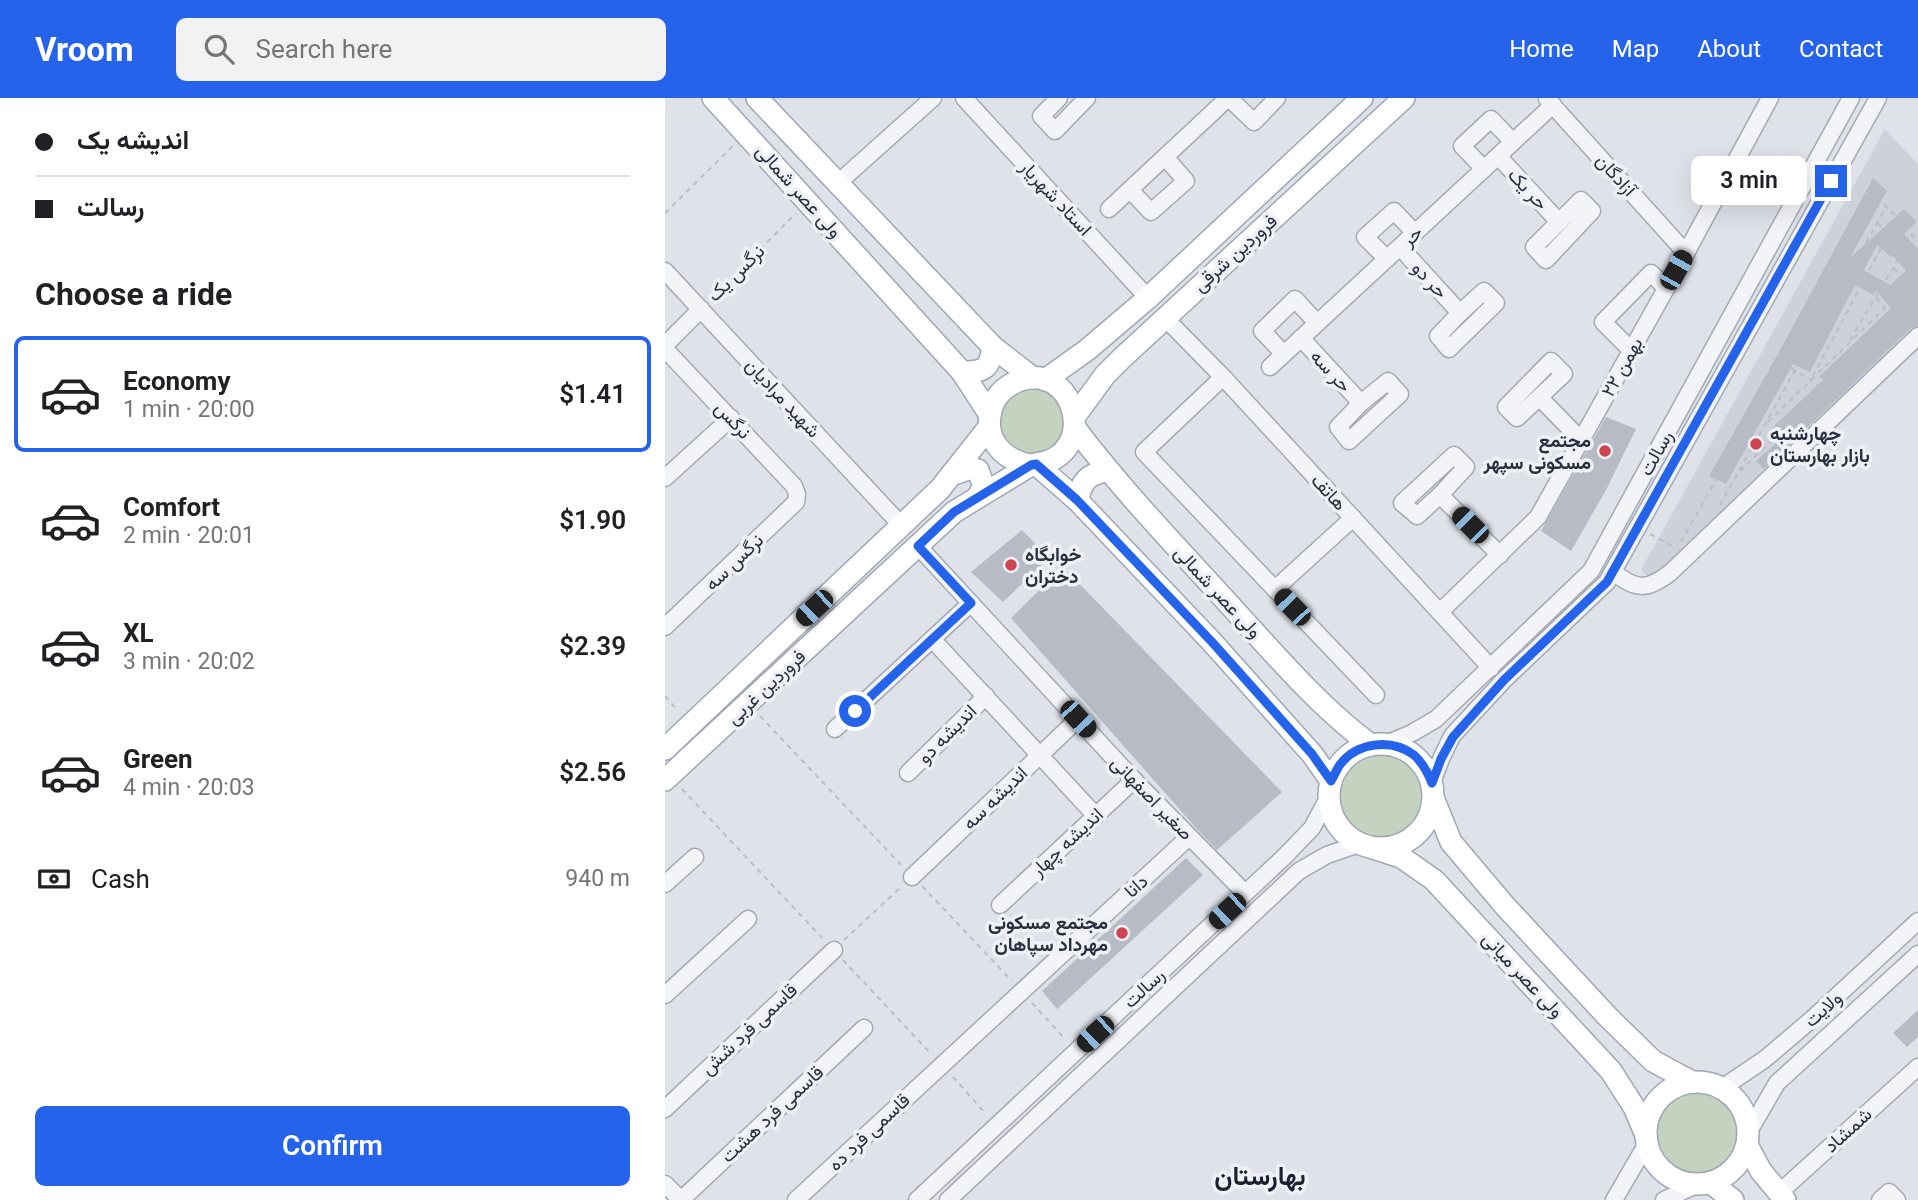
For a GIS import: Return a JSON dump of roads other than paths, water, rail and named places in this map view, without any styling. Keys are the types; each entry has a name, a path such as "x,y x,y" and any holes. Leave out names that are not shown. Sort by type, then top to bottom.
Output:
{"main road":[{"name":"ولی عصر شمالی","path":"713,98 962,372 990,421"},
{"name":"ولی عصر شمالی","path":"757,98 993,347 1039,379"},
{"name":"فروردین شرقی","path":"1039,379 1087,350 1148,298 1362,98"},
{"name":"فروردین شرقی","path":"1075,422 1105,375 1164,317 1403,98"},
{"path":"962,372 983,369 991,360 993,347"},
{"path":"1087,350 1087,367 1105,375"},
{"path":"1039,379 1056,386 1066,394 1072,404 1075,422 1071,440 1055,458 1044,463 1019,463 1008,458 993,439 990,421 993,403 1010,385 1021,380 1039,379"},
{"name":"فروردین غربی","path":"665,749 940,489 990,421"},
{"name":"ولی عصر شمالی","path":"1075,422 1107,471 1334,716 1379,744"},
{"name":"ولی عصر شمالی","path":"1034,465 1077,500 1212,642 1312,754 1330,789"},
{"name":"فروردین غربی","path":"665,780 954,512 1034,465"},
{"path":"951,475 971,468 978,470 984,486 978,496"},
{"path":"1077,500 1079,489 1086,479 1095,472 1107,471"},
{"path":"694,722 713,735"},
{"path":"1379,744 1402,748 1416,756 1426,769 1433,792 1430,817 1420,831 1406,842 1390,848 1366,846 1347,836 1331,811 1330,789 1340,764 1354,752 1379,744"},
{"name":"ولی عصر میانی","path":"1433,792 1451,842 1505,906 1607,1016 1653,1061 1692,1082"},
{"name":"ولی عصر میانی","path":"1366,846 1401,857 1434,880 1611,1071 1634,1107 1646,1139"},
{"path":"1733,1200 1704,1184 1677,1181 1660,1170 1649,1154 1646,1139 1647,1118 1664,1093 1692,1082 1707,1083 1722,1088 1738,1102 1744,1112 1747,1139 1761,1171 1782,1197"},
{"path":"1704,1184 1724,1177 1734,1169 1742,1157 1747,1139"}],"street":[{"path":"838,183 933,98"},
{"name":"استاد شهریار","path":"964,98 1148,298"},
{"path":"1059,98 1041,116 1055,131 1087,98"},
{"path":"1109,209 1229,98 1254,122 1277,98"},
{"name":"۲۲ بهمن","path":"1440,611 1538,517 1770,98"},
{"name":"رسالت","path":"1379,744 1412,733 1436,719 1591,571 1851,98"},
{"name":"رسالت","path":"1433,792 1441,759 1453,737 1504,680 1607,582 1878,98"},
{"name":"آزادگان","path":"1549,102 1686,253"},
{"name":"حر","path":"1270,367 1513,142 1549,102"},
{"path":"1484,169 1462,146 1491,119 1513,142"},
{"name":"حر یک","path":"1498,156 1559,222"},
{"path":"1130,190 1151,212 1186,181 1165,157"},
{"path":"1387,259 1365,237 1394,211 1415,233"},
{"name":"حر دو","path":"1400,247 1460,313"},
{"name":"شهید مرادیان","path":"665,271 901,526"},
{"path":"1631,350 1603,322 1651,273 1667,288"},
{"path":"1284,354 1262,331 1295,299 1317,323"},
{"name":"نرگس یک","path":"665,347 701,309"},
{"name":"هاتف","path":"1164,317 1223,377 1491,668"},
{"path":"1613,572 1629,584 1644,587 1660,581 1912,335"},
{"name":"حر سه","path":"1301,338 1361,403"},
{"name":"نرگس","path":"665,347 794,485 797,494"},
{"path":"1223,377 1144,452 1376,695"},
{"path":"1540,398 1581,440"},
{"path":"665,478 731,418"},
{"name":"نرگس سه","path":"665,627 796,502 797,494"},
{"path":"1440,495 1500,555"},
{"path":"1275,589 1353,518"},
{"name":"صغیر اصفهانی","path":"918,546 1134,780 1245,893"},
{"path":"835,729 971,603"},
{"path":"932,639 1096,816"},
{"name":"اندیشه دو","path":"908,773 986,696"},
{"name":"اندیشه سه","path":"912,877 1078,719"},
{"name":"اندیشه چهار","path":"1000,905 1134,780"},
{"name":"رسالت","path":"917,1200 1312,828 1330,789"},
{"name":"دانا","path":"941,1065 1189,837"},
{"name":"رسالت","path":"948,1200 1299,871 1327,855 1366,846"},
{"path":"665,884 695,857"},
{"path":"665,996 748,919"},
{"name":"ولایت","path":"1722,1088 1765,1059 1812,1019 1918,921"},
{"name":"قاسمی فرد شش","path":"665,1109 834,950"},
{"name":"ولایت","path":"1747,1139 1777,1083 1918,954"},
{"name":"قاسمی فرد هشت","path":"681,1200 864,1028"},
{"name":"قاسمی فرد ده","path":"796,1200 941,1065"},
{"name":"شمشاد","path":"1782,1197 1918,1067"},
{"path":"1614,1200 1646,1139"},
{"path":"665,1184 681,1200"},
{"path":"1664,1200 1704,1184"},
{"path":"1880,1200 1889,1192 1897,1200"}],"place":[{"name":"چهارشنبه بازار بهارستان","path":"1756,444"},
{"name":"مجتمع مسکونی سپهر","path":"1605,451"},
{"name":"خوابگاه دختران","path":"1011,565"},
{"name":"مجتمع مسکونی مهرداد سپاهان","path":"1122,933"}],"district":[{"name":"بهارستان","path":"1260,1176"}]}
